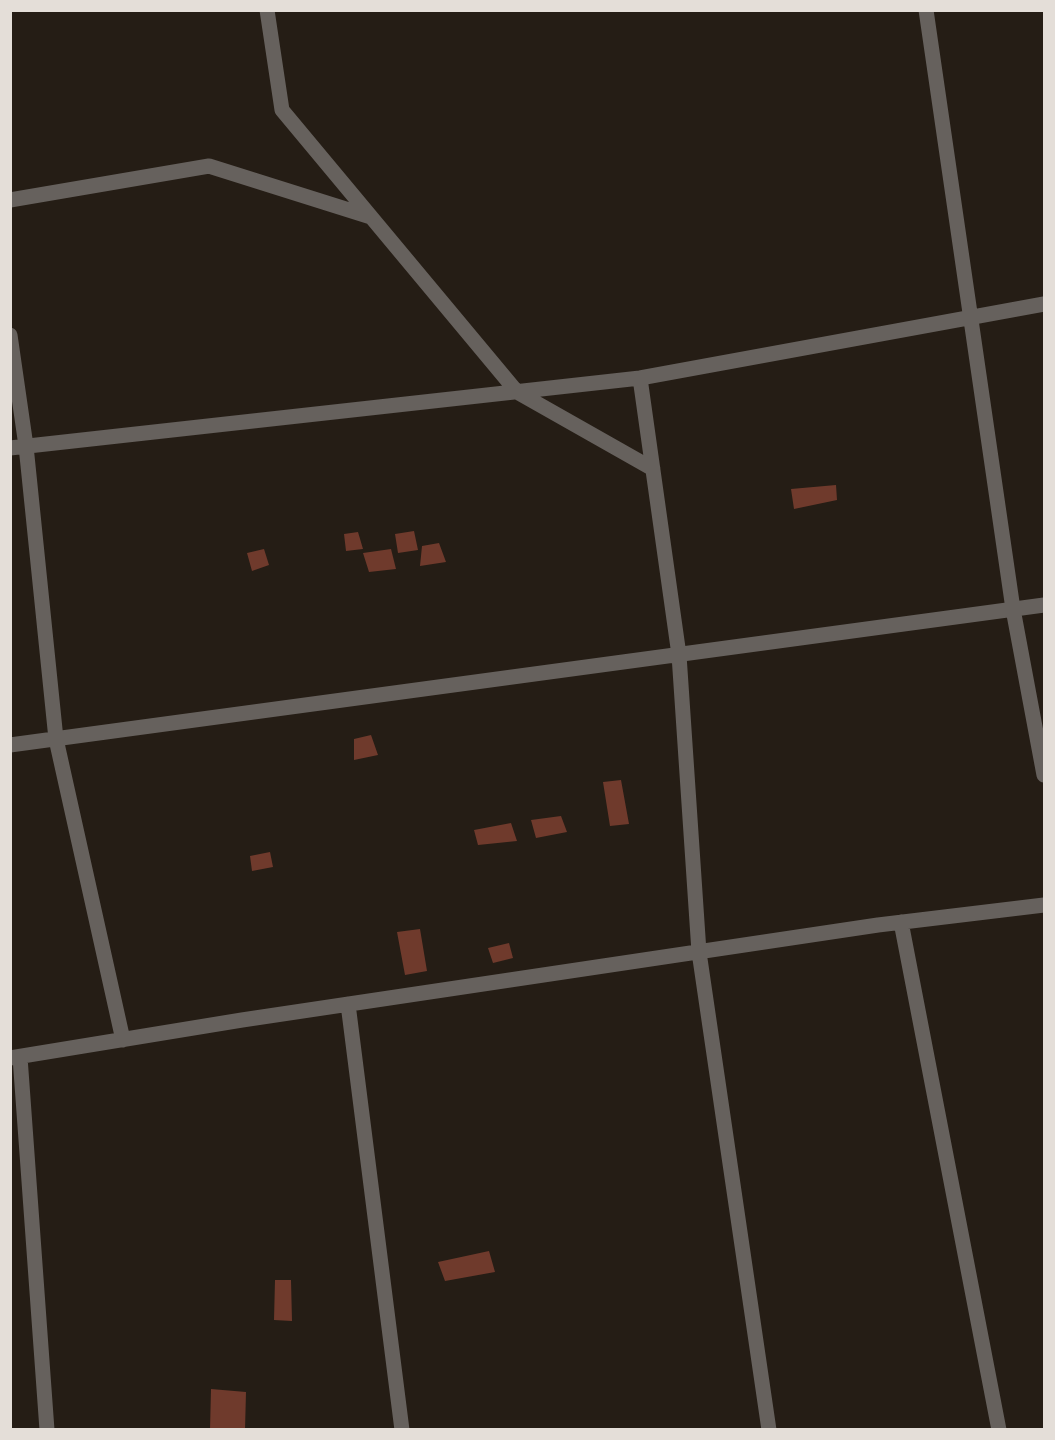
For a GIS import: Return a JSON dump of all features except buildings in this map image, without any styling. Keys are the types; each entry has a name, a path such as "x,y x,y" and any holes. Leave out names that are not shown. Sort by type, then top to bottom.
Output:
{"street":[{"path":"267,10 282,110 518,392 653,469"},
{"path":"926,10 1013,609 1044,775"},
{"path":"10,200 209,166 371,217"},
{"path":"10,448 640,378 1044,304"},
{"path":"10,335 26,446 56,739 123,1040"},
{"path":"640,378 680,655 699,952 769,1430"},
{"path":"10,745 1044,605"},
{"path":"47,1430 15,1057 348,1004 901,922 1044,905"},
{"path":"901,922 999,1430"},
{"path":"348,1004 402,1430"}]}
